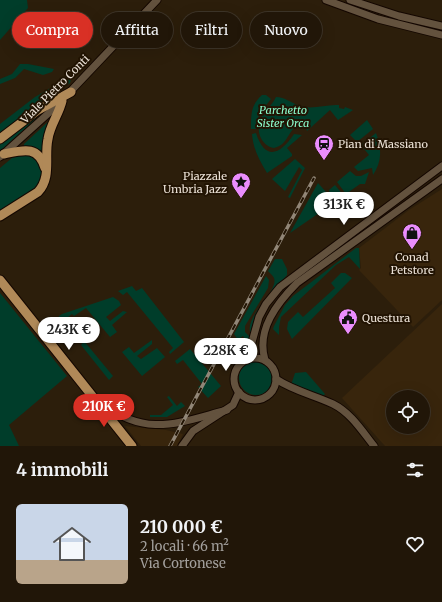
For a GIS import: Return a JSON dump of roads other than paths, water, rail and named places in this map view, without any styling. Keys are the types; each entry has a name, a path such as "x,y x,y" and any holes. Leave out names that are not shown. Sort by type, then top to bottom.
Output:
{"main road":[{"path":"0,139 38,110 71,92"},
{"path":"0,216 38,192 43,187 47,173 48,140 62,101"},
{"path":"2,156 22,150 34,152 43,161 47,173"},
{"path":"0,280 132,446"}],"street":[{"name":"Viale Pietro Conti","path":"2,156 71,92 157,0"},
{"path":"326,0 378,19 442,35"},
{"path":"350,0 399,16 442,26"},
{"path":"247,360 259,317 266,304 280,287 442,166"},
{"path":"265,360 262,351 264,332 275,308 288,292 297,283 442,179"},
{"path":"259,358 265,360 273,368 276,379 275,387 270,394 262,399 254,400 246,397 239,392 235,384 235,376 240,365 247,360 259,358"},
{"path":"276,379 291,388 333,404 347,414 374,446"},
{"path":"182,446 193,431 227,410 237,399 239,392"},
{"path":"92,396 113,412 131,421 154,426 172,424 227,410"}],"railway":[{"path":"170,446 314,178"}],"place":[{"name":"Pian di Massiano","path":"324,161"},
{"name":"Piazzale Umbria Jazz","path":"241,199"},
{"name":"Conad Petstore","path":"412,250"},
{"name":"Questura","path":"348,335"}],"park label":[{"name":"Parchetto Sister Orca","path":"283,116"}]}
